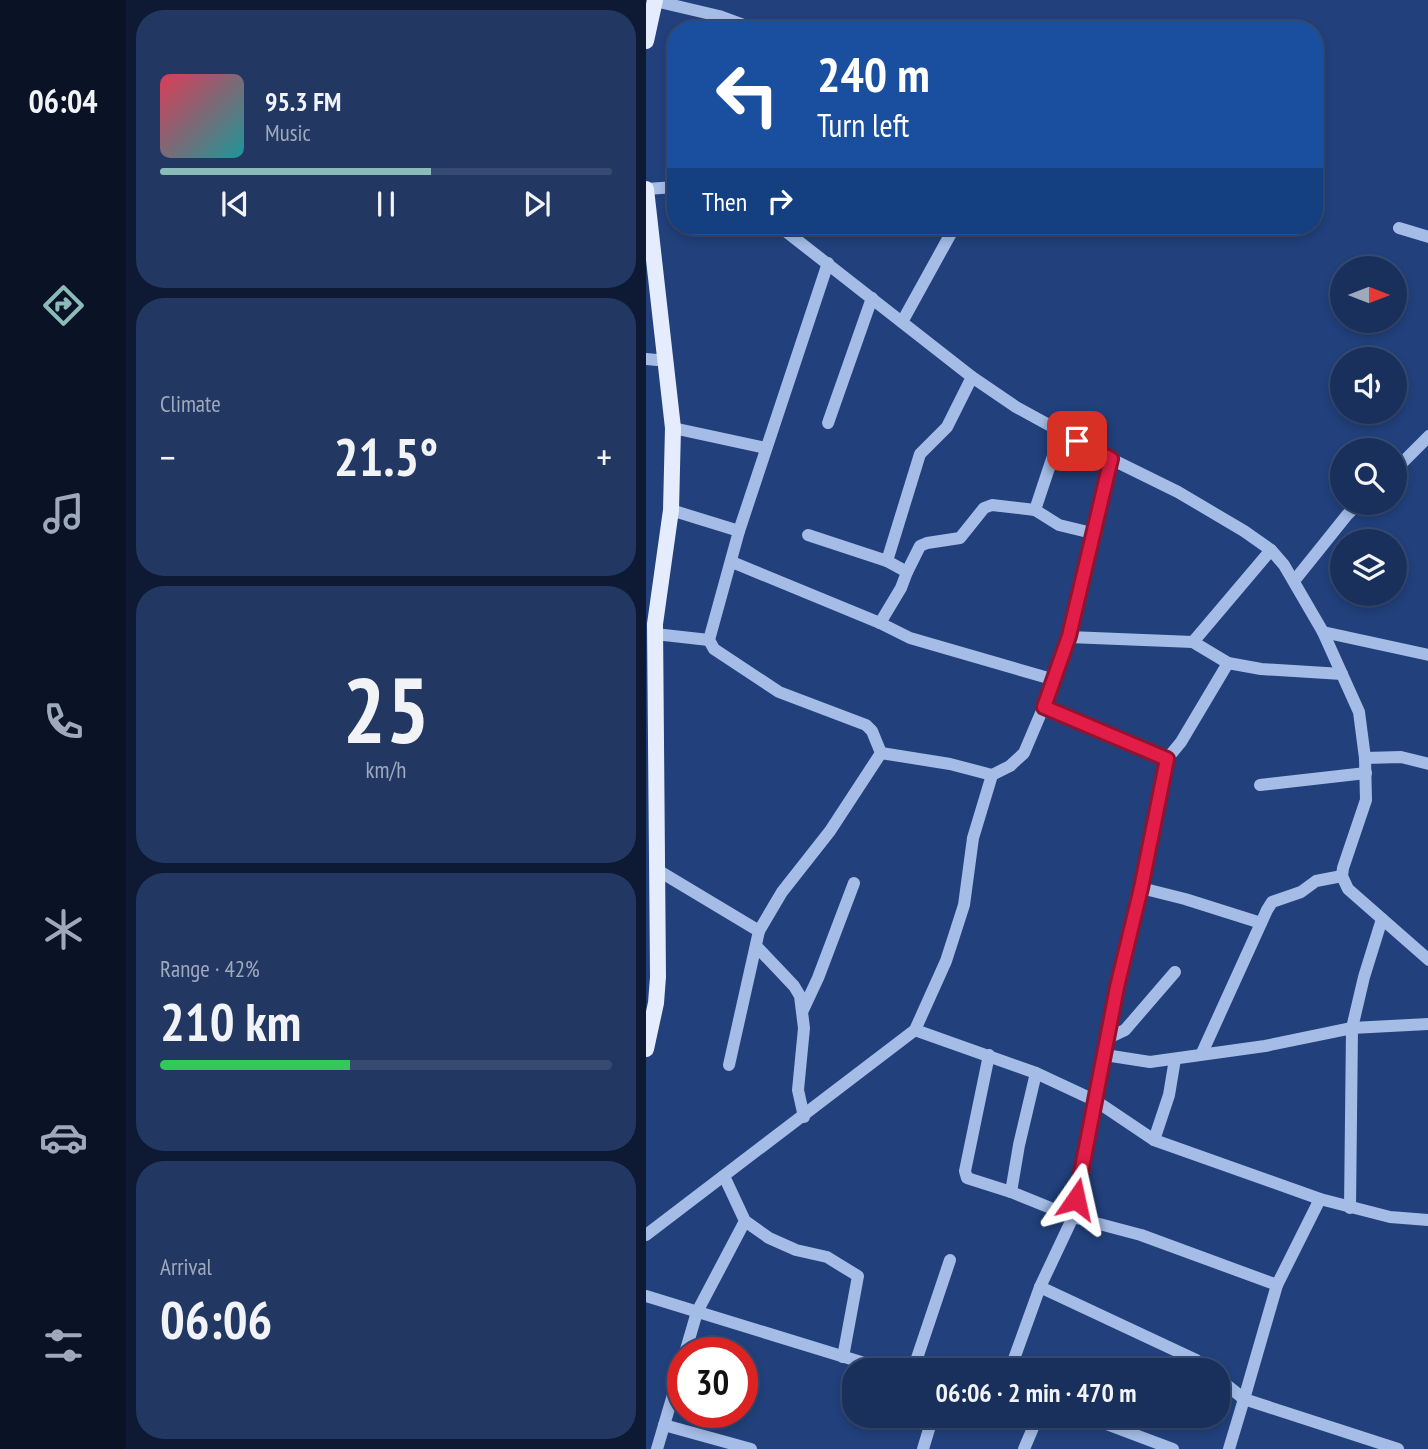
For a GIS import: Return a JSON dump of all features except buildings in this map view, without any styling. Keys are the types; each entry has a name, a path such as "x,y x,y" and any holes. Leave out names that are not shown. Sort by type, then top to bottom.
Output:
{"main road":[{"path":"646,41 655,1"},
{"path":"646,189 673,428 671,510 659,580 655,634 658,977 654,1015 646,1049"},
{"path":"646,272 652,360 666,459 646,620"},
{"path":"646,672 649,966 646,997"}],"street":[{"path":"655,1 697,9 731,21"},
{"path":"646,189 667,188"},
{"path":"1398,228 1428,237"},
{"path":"791,235 972,377 1016,407 1178,492 1244,531 1271,551 1284,565 1323,632 1359,712 1366,773 1364,810 1342,876 1348,889 1425,958"},
{"path":"902,322 950,235"},
{"path":"709,640 739,531 828,263"},
{"path":"828,423 872,298"},
{"path":"887,561 920,454 947,427 972,377"},
{"path":"673,428 766,448"},
{"path":"1035,510 1061,432"},
{"path":"1407,458 1428,436"},
{"path":"880,753 950,764 992,775 1009,766 1024,753 1055,680 1069,636 1111,459"},
{"path":"880,623 901,588 920,546 960,538 984,508 992,505 1035,510 1059,525 1092,533"},
{"path":"671,510 739,531"},
{"path":"1294,581 1348,515"},
{"path":"808,535 887,561 907,572"},
{"path":"1193,642 1271,551"},
{"path":"732,562 910,638 1055,680"},
{"path":"1323,632 1428,654"},
{"path":"655,634 709,640 721,655 768,686 866,725 872,731 880,753"},
{"path":"1069,636 1193,642 1228,663 1261,669 1342,674"},
{"path":"1014,1358 1040,1287 1073,1217 1117,987 1141,888 1167,759 1181,742 1228,663"},
{"path":"1044,707 1167,759"},
{"path":"729,1065 759,931 782,892 830,831 880,753"},
{"path":"1365,758 1401,757 1428,764"},
{"path":"1260,786 1366,773"},
{"path":"646,1234 804,1117 915,1030 946,961 960,916 967,889 973,838 992,775"},
{"path":"659,871 759,931"},
{"path":"1202,1054 1272,902 1301,892 1316,881 1342,876"},
{"path":"803,1010 854,883"},
{"path":"1141,888 1261,923"},
{"path":"1350,1208 1352,1028 1382,919"},
{"path":"1425,958 1428,940"},
{"path":"756,946 794,986 803,1010 804,1028 798,1090 804,1117"},
{"path":"1108,1038 1125,1030 1175,972"},
{"path":"1105,1055 1141,1062 1175,1059 1266,1046 1352,1028 1428,1024"},
{"path":"915,1030 1036,1073 1096,1101 1154,1140 1350,1208 1390,1217 1428,1220"},
{"path":"989,1055 965,1175 1073,1217 1141,1235 1277,1286"},
{"path":"1154,1140 1169,1095 1175,1059"},
{"path":"1011,1192 1036,1073"},
{"path":"724,1176 745,1221 769,1238 796,1250 827,1257 858,1276 843,1357"},
{"path":"1229,1449 1277,1286 1320,1199"},
{"path":"690,1337 697,1312 745,1221"},
{"path":"917,1358 950,1260"},
{"path":"1040,1287 1192,1358"},
{"path":"646,1296 846,1358"},
{"path":"1230,1388 1244,1399 1380,1446 1398,1449"},
{"path":"657,1449 667,1415"},
{"path":"664,1425 751,1449"},
{"path":"923,1449 929,1428"},
{"path":"1024,1449 1033,1428"},
{"path":"1117,1428 1173,1449"}],"route":[{"path":"1076,1199 1117,987 1141,888 1167,759 1044,707 1069,636 1111,459 1077,441"}]}
